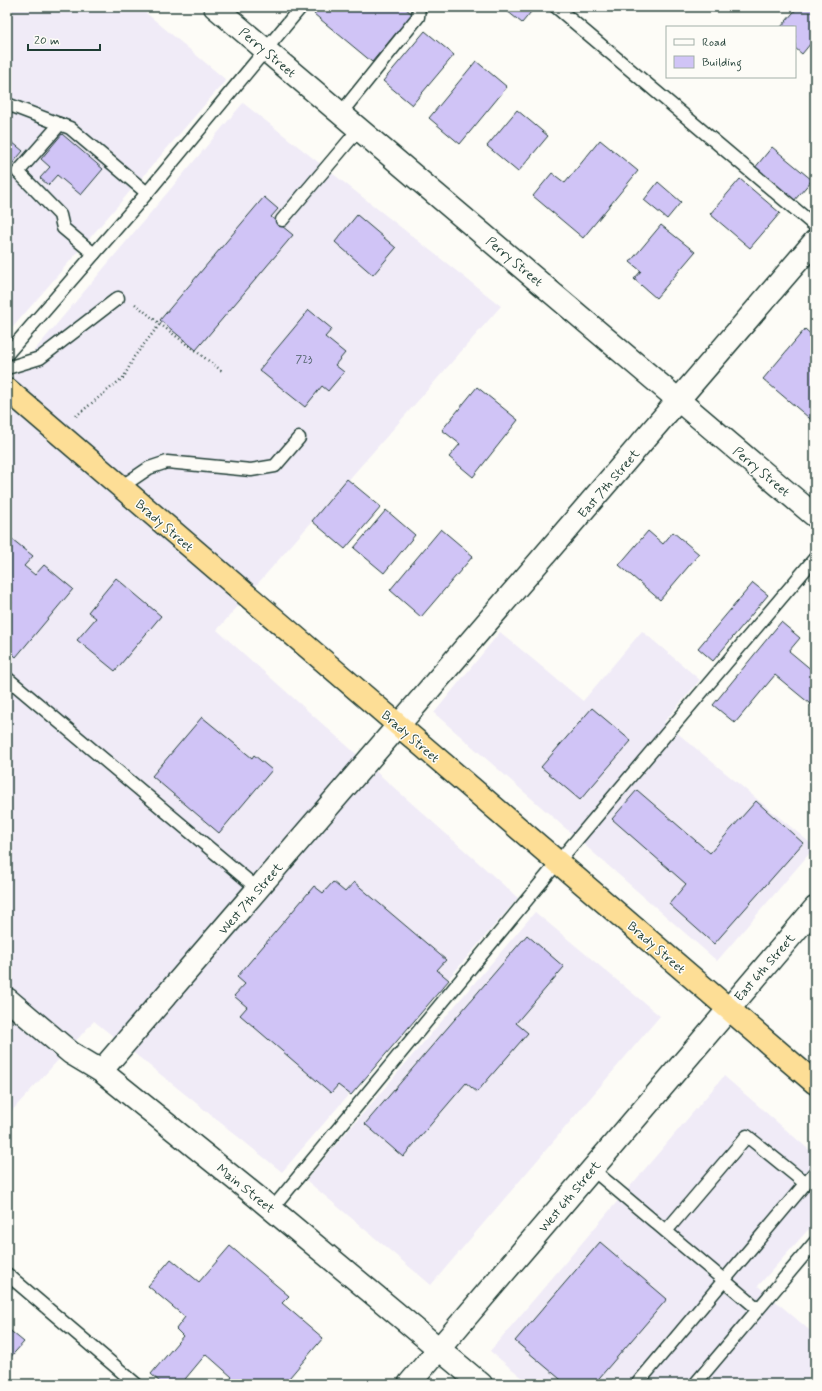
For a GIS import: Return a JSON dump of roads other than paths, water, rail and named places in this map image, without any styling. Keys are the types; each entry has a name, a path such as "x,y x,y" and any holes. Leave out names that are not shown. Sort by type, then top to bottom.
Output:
{"highway":[{"name":"Brady Street","path":"7,389 815,1083"}],"street":[{"name":"Perry Street","path":"215,7 815,516"},
{"name":"East 7th Street","path":"399,725 815,241"},
{"name":"West 7th Street","path":"101,1071 399,725"},
{"name":"East 6th Street","path":"729,1009 815,908"},
{"name":"Main Street","path":"7,999 71,1053 101,1071 272,1209 481,1384"},
{"name":"West 6th Street","path":"409,1384 729,1009"}],"lane":[{"path":"7,354 147,193 301,7"},
{"path":"341,113 418,17 419,7"},
{"path":"556,7 815,226"},
{"path":"7,104 70,128 147,193"},
{"path":"60,124 18,172 60,214 62,228 94,254"},
{"path":"282,220 359,128"},
{"path":"7,368 40,358 118,298"},
{"path":"121,487 149,468 167,462 251,470 275,466 299,438"},
{"path":"272,1209 558,862 815,558"},
{"path":"7,678 258,889"},
{"path":"666,1231 747,1136 805,1183"},
{"path":"592,1169 758,1309"},
{"path":"637,1384 815,1172"},
{"path":"696,1384 815,1242"},
{"path":"7,1274 136,1384"}]}
